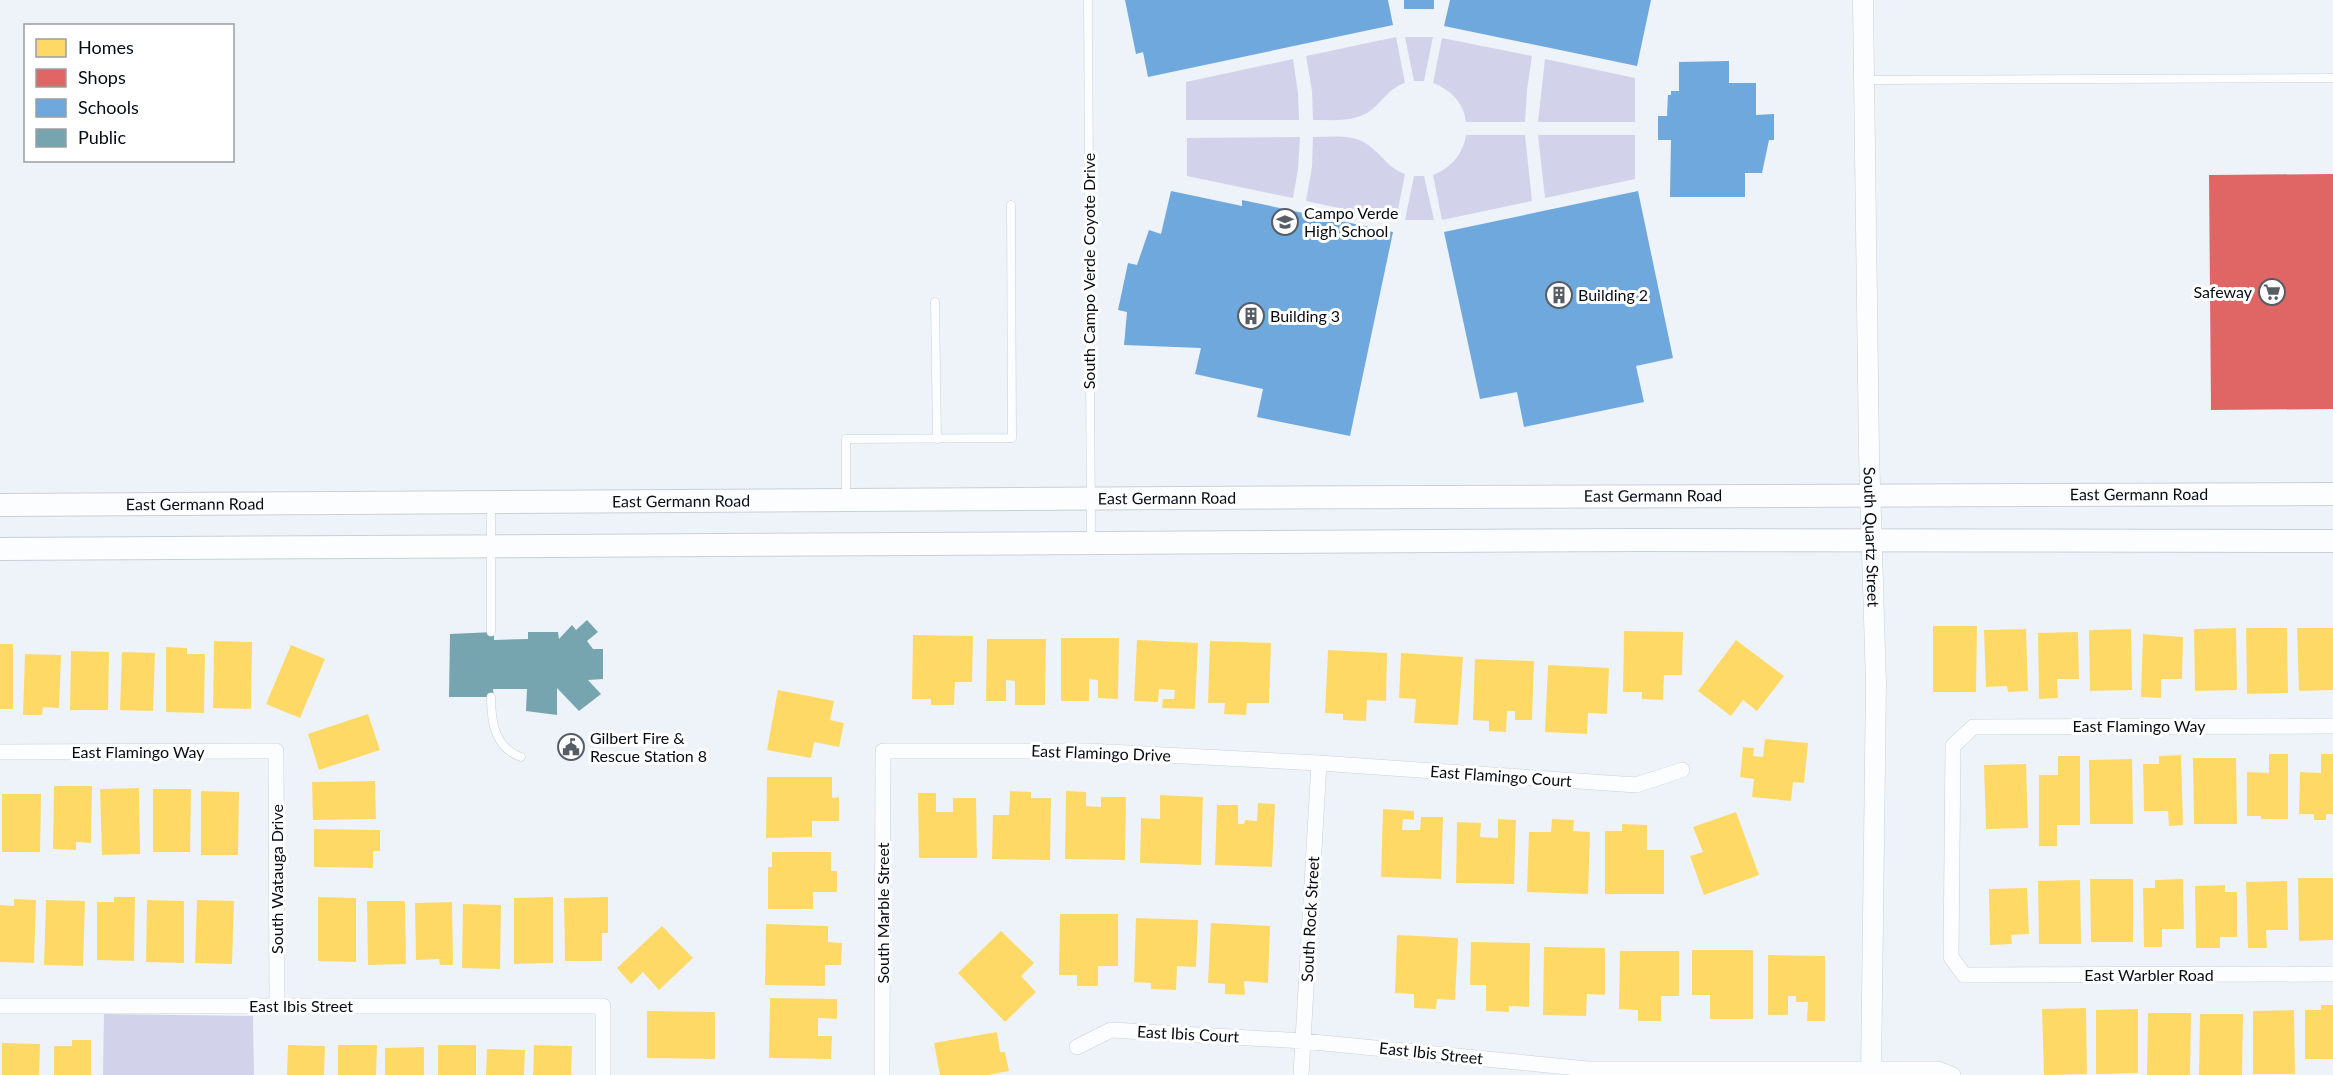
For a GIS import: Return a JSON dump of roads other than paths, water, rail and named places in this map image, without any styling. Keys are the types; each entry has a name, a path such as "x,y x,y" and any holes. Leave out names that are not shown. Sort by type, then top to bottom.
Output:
{"main road":[{"name":"East Germann Road","path":"0,505 1870,494 2333,494"},
{"path":"0,549 1872,540 2333,541"}],"street":[{"name":"South Quartz Street","path":"1863,0 1870,494 1876,684 1871,1072"},
{"name":"East Flamingo Way","path":"1964,975 1951,957 1953,746 1972,727 2333,726"},
{"name":"East Flamingo Way","path":"0,752 276,751"},
{"name":"South Watauga Drive","path":"276,751 277,1006"},
{"name":"East Flamingo Drive","path":"883,751 1088,751 1319,763"},
{"name":"South Marble Street","path":"882,1075 883,751"},
{"name":"East Flamingo Court","path":"1319,763 1636,785 1682,771"},
{"name":"South Rock Street","path":"1301,1075 1319,763"},
{"name":"East Warbler Road","path":"1964,975 2333,974"},
{"name":"East Ibis Street","path":"0,1006 603,1006 603,1075"},
{"name":"East Ibis Court","path":"1077,1047 1111,1030 1303,1041"},
{"name":"East Ibis Street","path":"1303,1041 1588,1069 1663,1072 1871,1072 1938,1069 1953,1075"}],"lane":[{"name":"South Campo Verde Coyote Drive","path":"1088,0 1091,543"},
{"path":"1864,80 2333,78"},
{"path":"846,499 846,439 1012,438 1011,205"},
{"path":"935,302 937,439"},
{"path":"491,503 491,632"},
{"path":"490,697 491,719 497,736 509,753 521,757"}],"place":[{"name":"Campo Verde High School","path":"1285,222"},
{"name":"Safeway","path":"2272,292"},
{"name":"Building 2","path":"1559,295"},
{"name":"Building 3","path":"1251,316"},
{"name":"Gilbert Fire & Rescue Station 8","path":"571,747"}]}
